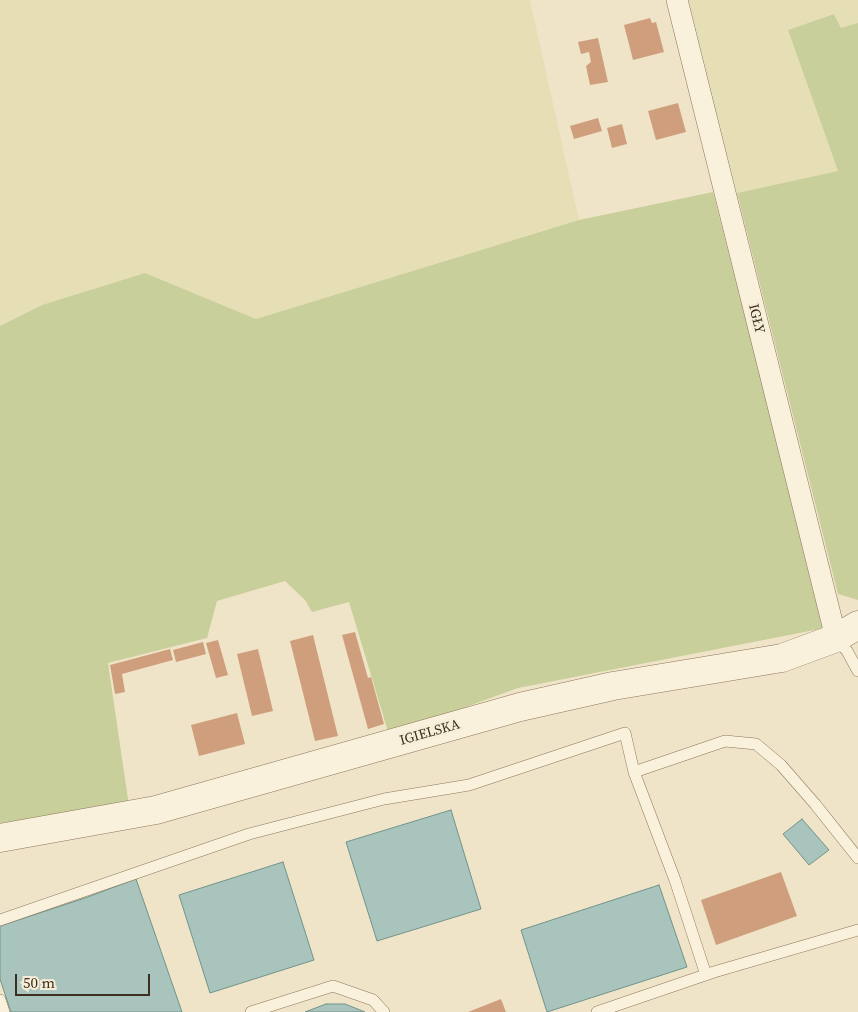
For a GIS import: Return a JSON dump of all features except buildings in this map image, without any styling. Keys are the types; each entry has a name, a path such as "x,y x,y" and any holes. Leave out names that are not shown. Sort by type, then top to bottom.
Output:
{"street":[{"name":"IGŁY","path":"677,0 847,632"},
{"name":"IGIELSKA","path":"0,838 156,810 520,707 613,686 782,658 847,632"}],"lane":[{"path":"847,632 847,651 858,671"},
{"path":"0,920 249,834 384,799 469,785 624,732 634,772 675,880 706,975"},
{"path":"634,772 725,741 756,744 781,765 858,858"},
{"path":"597,1012 706,975 858,930"},
{"path":"251,1012 332,986 372,1000 384,1012"},
{"path":"0,1000 4,1012"}],"shaded area":[{"path":"0,0 530,0 579,220 256,319 145,273 42,305 0,326"},
{"path":"686,0 858,0 858,23 841,28 834,14 788,30 838,171 737,193"}],"green space":[{"path":"834,14 841,28 858,23 858,600 838,594 737,193 838,171 788,30"},
{"path":"713,192 825,628 518,688 389,735 349,602 312,612 305,600 285,581 217,601 207,638 108,663 129,806 0,823 0,326 42,305 145,273 256,319 579,220"}],"water":[{"path":"451,810 481,909 377,941 346,842"},
{"path":"802,819 829,850 809,865 783,834"},
{"path":"283,862 314,960 210,993 179,895"},
{"path":"136,879 182,1012 11,1012 0,979 0,926"},
{"path":"659,885 687,967 547,1012 521,930"},
{"path":"326,1004 345,1004 365,1012 305,1012"}]}
